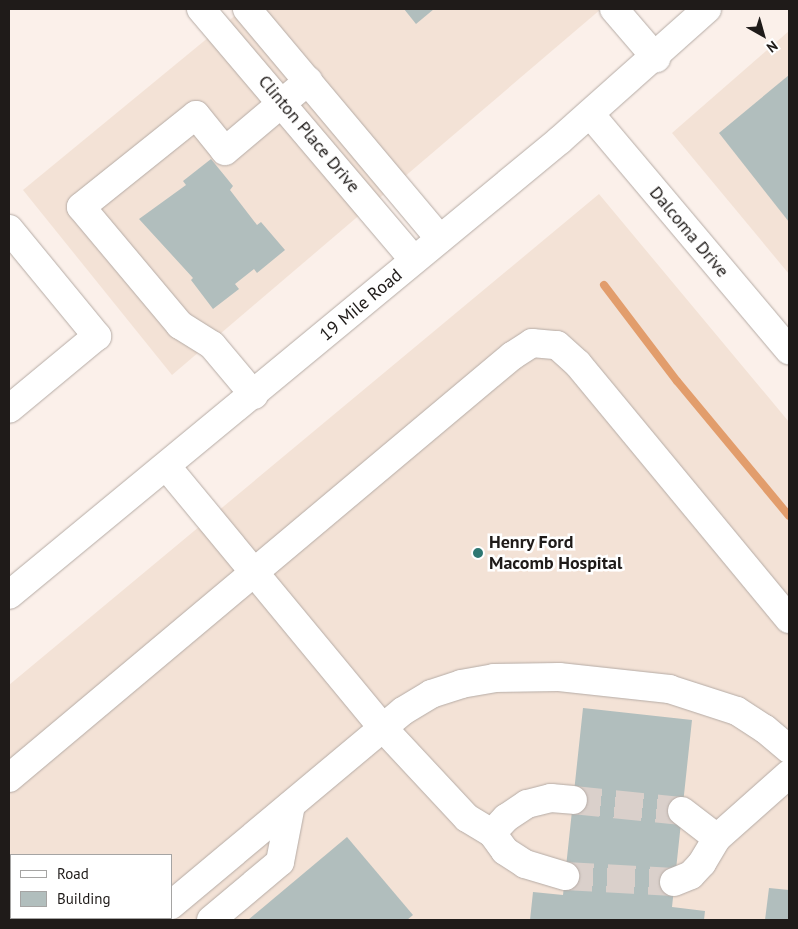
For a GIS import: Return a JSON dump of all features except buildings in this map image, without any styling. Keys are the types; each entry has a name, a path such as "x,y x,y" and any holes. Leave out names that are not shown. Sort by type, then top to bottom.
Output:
{"street":[{"name":"Clinton Place Drive","path":"201,9 283,103 414,260"},
{"name":"Clinton Place Drive","path":"247,9 440,240"},
{"path":"614,9 656,58"},
{"name":"19 Mile Road","path":"9,595 167,467 440,240 656,58 708,9"},
{"path":"254,395 212,345 180,325 81,207 196,115 225,151 308,82"},
{"name":"Dalcoma Drive","path":"590,114 788,347"},
{"path":"9,229 97,336 9,409"},
{"path":"9,778 512,356 532,343 544,342 557,345 578,364 789,618"},
{"path":"167,467 253,575 383,728 468,818 492,833 505,851 525,864 565,876"},
{"path":"172,904 383,728 431,694 461,684 494,678 558,677 630,683 704,698 750,719 789,749"},
{"path":"674,882 691,874 702,864 717,838 789,774"},
{"path":"492,833 506,818 527,804 551,798 573,800"},
{"path":"211,920 280,862 290,805"},
{"path":"682,811 717,838"}],"shaded area":[{"path":"243,9 601,9 172,375 23,190"},
{"path":"789,31 789,274 672,133"},
{"name":"Henry Ford Macomb Hospital","path":"599,194 789,422 789,920 9,920 9,685"}],"waterway":[{"path":"604,285 677,381 789,516"}],"tunnel":[{"path":"573,800 682,811"},
{"path":"565,876 674,882"}],"place":[{"name":"Henry Ford Macomb Hospital","path":"478,553"}]}
